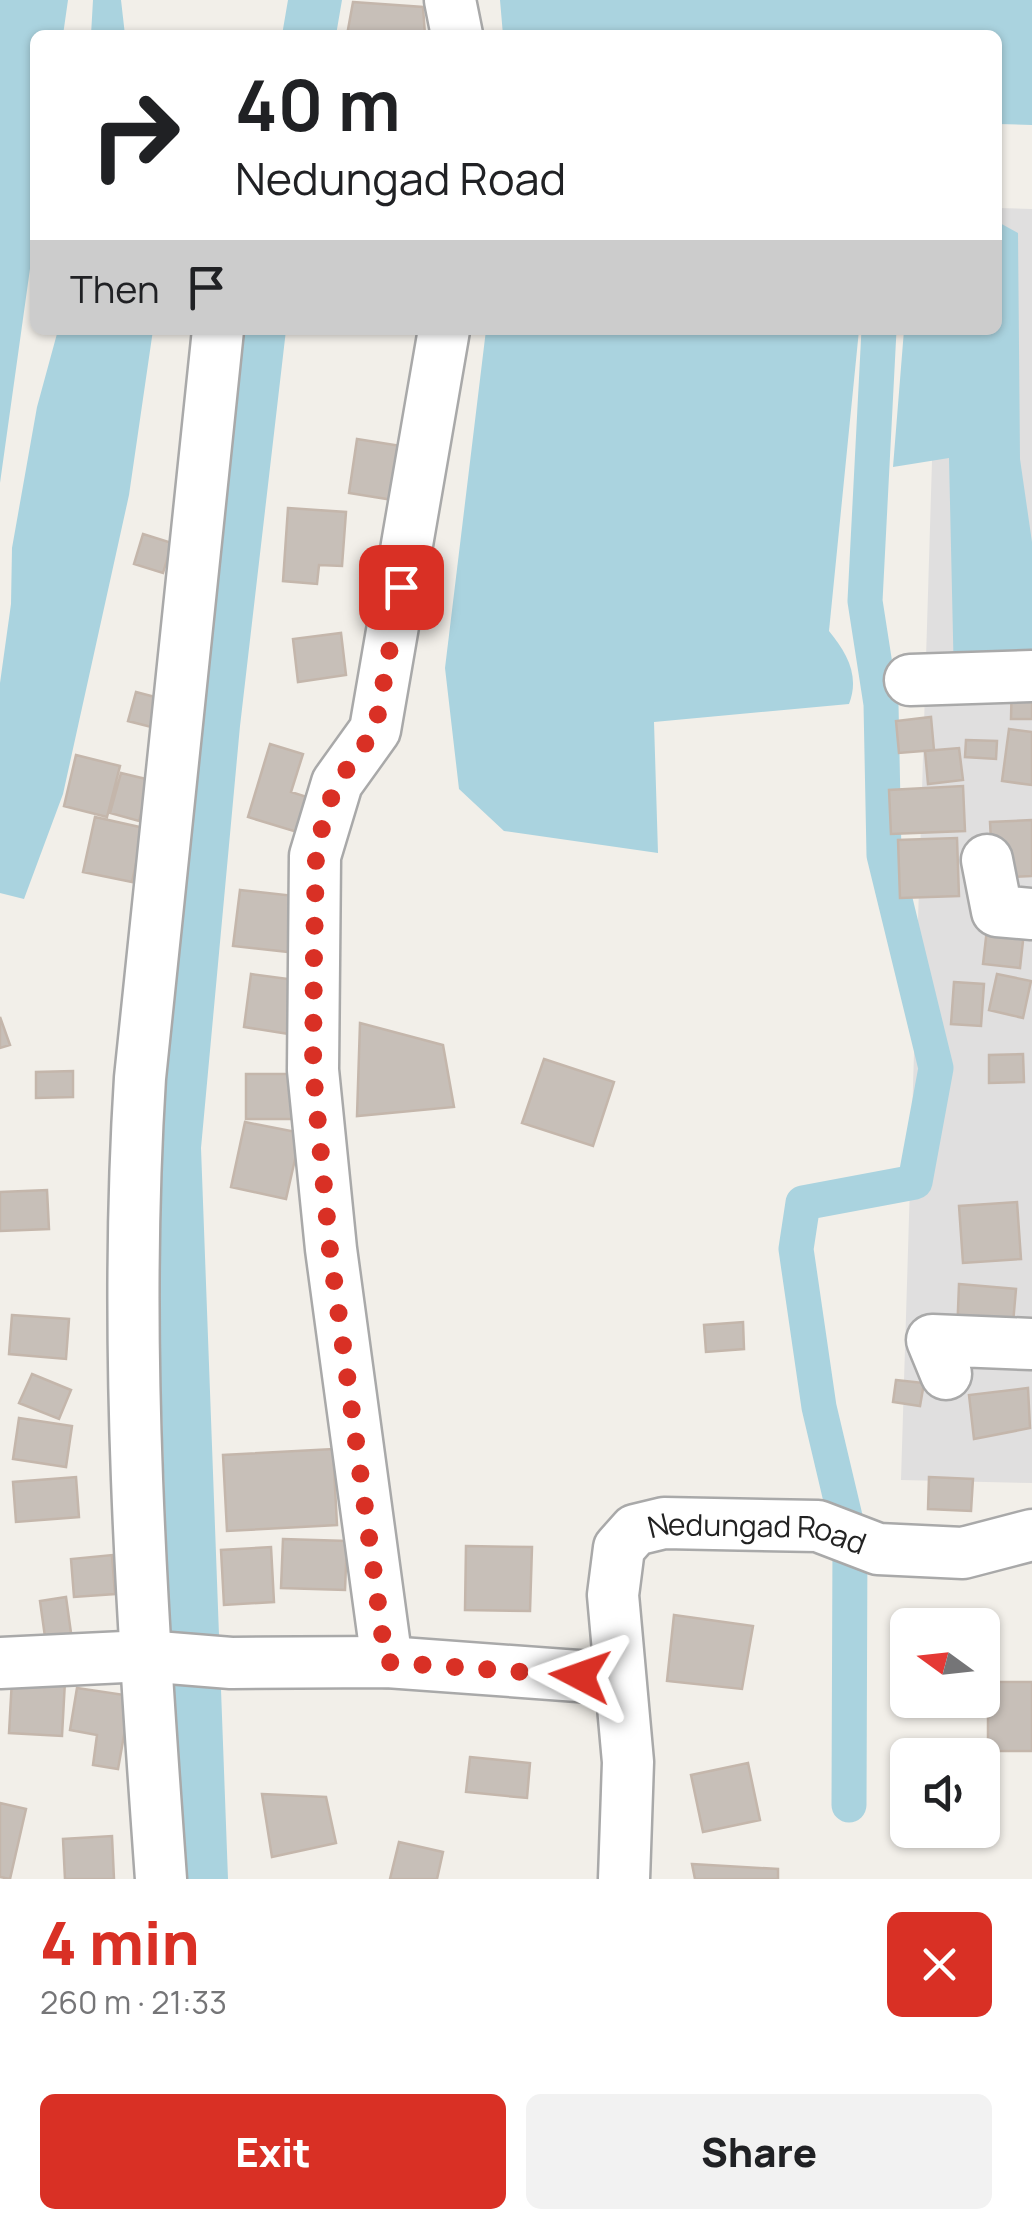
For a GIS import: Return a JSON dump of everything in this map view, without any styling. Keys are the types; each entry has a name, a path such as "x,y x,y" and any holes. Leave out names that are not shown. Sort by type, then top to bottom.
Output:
{"street":[{"path":"450,0 457,30"},
{"path":"162,1879 146,1656 132,1201 140,1078 217,335"},
{"path":"386,1662 330,1250 315,1088 316,856 337,783 375,730 443,335"},
{"path":"910,680 1032,676"},
{"path":"987,860 997,911 1032,914"},
{"path":"946,1374 932,1340 1032,1344"},
{"name":"Nedungad Road","path":"624,1879 628,1762 614,1595 619,1548 635,1530 664,1523 818,1526 878,1549 963,1554 1032,1535"},
{"path":"0,1664 146,1656 231,1663 386,1662 619,1680"}],"shaded area":[{"path":"1002,208 1032,209 1032,1483 901,1480 936,335 1002,335"}],"water":[{"path":"0,0 68,0 64,30 30,30 30,269 0,483"},
{"path":"93,0 121,0 124,30 91,30"},
{"path":"288,0 342,0 337,30 283,30"},
{"path":"500,0 1032,0 1032,125 1002,124 1002,30 503,30"},
{"path":"1002,224 1018,233 1020,459 1032,542 1032,675 954,681 949,458 893,467 904,335 1002,335"},
{"path":"57,335 152,335 129,495 63,794 24,899 0,893 0,683 11,604 12,548 37,407"},
{"path":"241,335 285,335 240,726 201,1148 228,1879 183,1879 171,1677 154,1179"},
{"path":"485,335 859,335 829,631 850,665 853,684 849,704 654,722 658,853 504,831 459,789 445,668"}],"building":[{"path":"353,2 423,7 425,30 348,30"},
{"path":"357,439 401,446 393,500 349,493"},
{"path":"288,508 346,512 342,566 319,565 317,584 283,581"},
{"path":"143,534 172,543 163,573 134,564"},
{"path":"341,633 346,675 298,682 293,639"},
{"path":"1012,677 1032,678 1032,719 1011,719"},
{"path":"136,692 170,701 163,730 128,721"},
{"path":"931,717 934,750 899,753 896,721"},
{"path":"1009,729 1032,732 1032,785 1002,781"},
{"path":"966,740 997,741 996,759 965,757"},
{"path":"270,744 303,754 291,792 307,797 297,832 248,817"},
{"path":"959,748 963,780 928,784 925,751"},
{"path":"76,755 120,766 107,817 64,806"},
{"path":"121,773 150,780 139,821 110,813"},
{"path":"963,786 965,831 891,834 889,790"},
{"path":"95,817 144,828 132,882 83,872"},
{"path":"1032,820 1032,876 993,878 990,822"},
{"path":"957,838 959,896 900,898 898,840"},
{"path":"240,890 304,897 298,953 233,946"},
{"path":"988,920 1025,923 1020,968 983,964"},
{"path":"251,974 296,980 289,1034 244,1027"},
{"path":"997,974 1031,981 1023,1018 989,1010"},
{"path":"954,982 984,984 981,1026 951,1024"},
{"path":"0,1017 10,1045 0,1048"},
{"path":"360,1023 443,1045 454,1107 357,1116"},
{"path":"1023,1054 1024,1082 989,1083 989,1055"},
{"path":"544,1059 614,1082 593,1146 522,1123"},
{"path":"73,1071 73,1097 36,1098 36,1072"},
{"path":"246,1074 297,1074 297,1119 246,1119"},
{"path":"245,1122 301,1133 286,1199 231,1187"},
{"path":"47,1190 49,1229 0,1231 0,1192"},
{"path":"1017,1202 1021,1259 963,1263 959,1206"},
{"path":"959,1284 1016,1289 1012,1335 957,1336"},
{"path":"12,1315 69,1319 66,1359 9,1354"},
{"path":"743,1322 744,1349 706,1352 704,1325"},
{"path":"32,1374 71,1390 59,1419 19,1403"},
{"path":"896,1380 924,1383 920,1406 893,1402"},
{"path":"1028,1388 1030,1428 974,1439 969,1395"},
{"path":"19,1418 72,1426 66,1467 13,1459"},
{"path":"333,1449 337,1525 227,1531 223,1455"},
{"path":"76,1477 79,1517 16,1522 13,1482"},
{"path":"929,1477 973,1479 971,1511 928,1509"},
{"path":"283,1539 347,1541 345,1590 281,1588"},
{"path":"466,1546 532,1547 530,1611 465,1610"},
{"path":"271,1547 274,1602 224,1605 221,1550"},
{"path":"112,1555 115,1594 74,1597 71,1559"},
{"path":"66,1597 72,1640 46,1644 40,1601"},
{"path":"674,1615 753,1626 742,1689 667,1681"},
{"path":"12,1679 65,1681 62,1736 9,1733"},
{"path":"1000,1682 1032,1682 1032,1751 1000,1751 1000,1738 988,1738 988,1718 1000,1718"},
{"path":"77,1688 131,1696 118,1769 93,1765 97,1735 70,1730"},
{"path":"470,1757 530,1763 527,1798 466,1792"},
{"path":"748,1763 760,1820 703,1832 691,1775"},
{"path":"262,1794 326,1797 336,1843 272,1857"},
{"path":"0,1803 26,1809 10,1879 0,1877"},
{"path":"112,1836 114,1879 65,1879 63,1839"},
{"path":"399,1842 443,1852 437,1879 390,1879"},
{"path":"692,1864 778,1869 778,1879 695,1879"}],"waterway":[{"path":"849,1805 850,1538 819,1407 796,1249 803,1203 915,1182 936,1068 884,855 881,704 865,601 879,335"}],"route":[{"path":"401,587 375,730 337,783 325,814 316,856 314,954 313,1070 330,1250 354,1403 386,1662 580,1676"}]}
